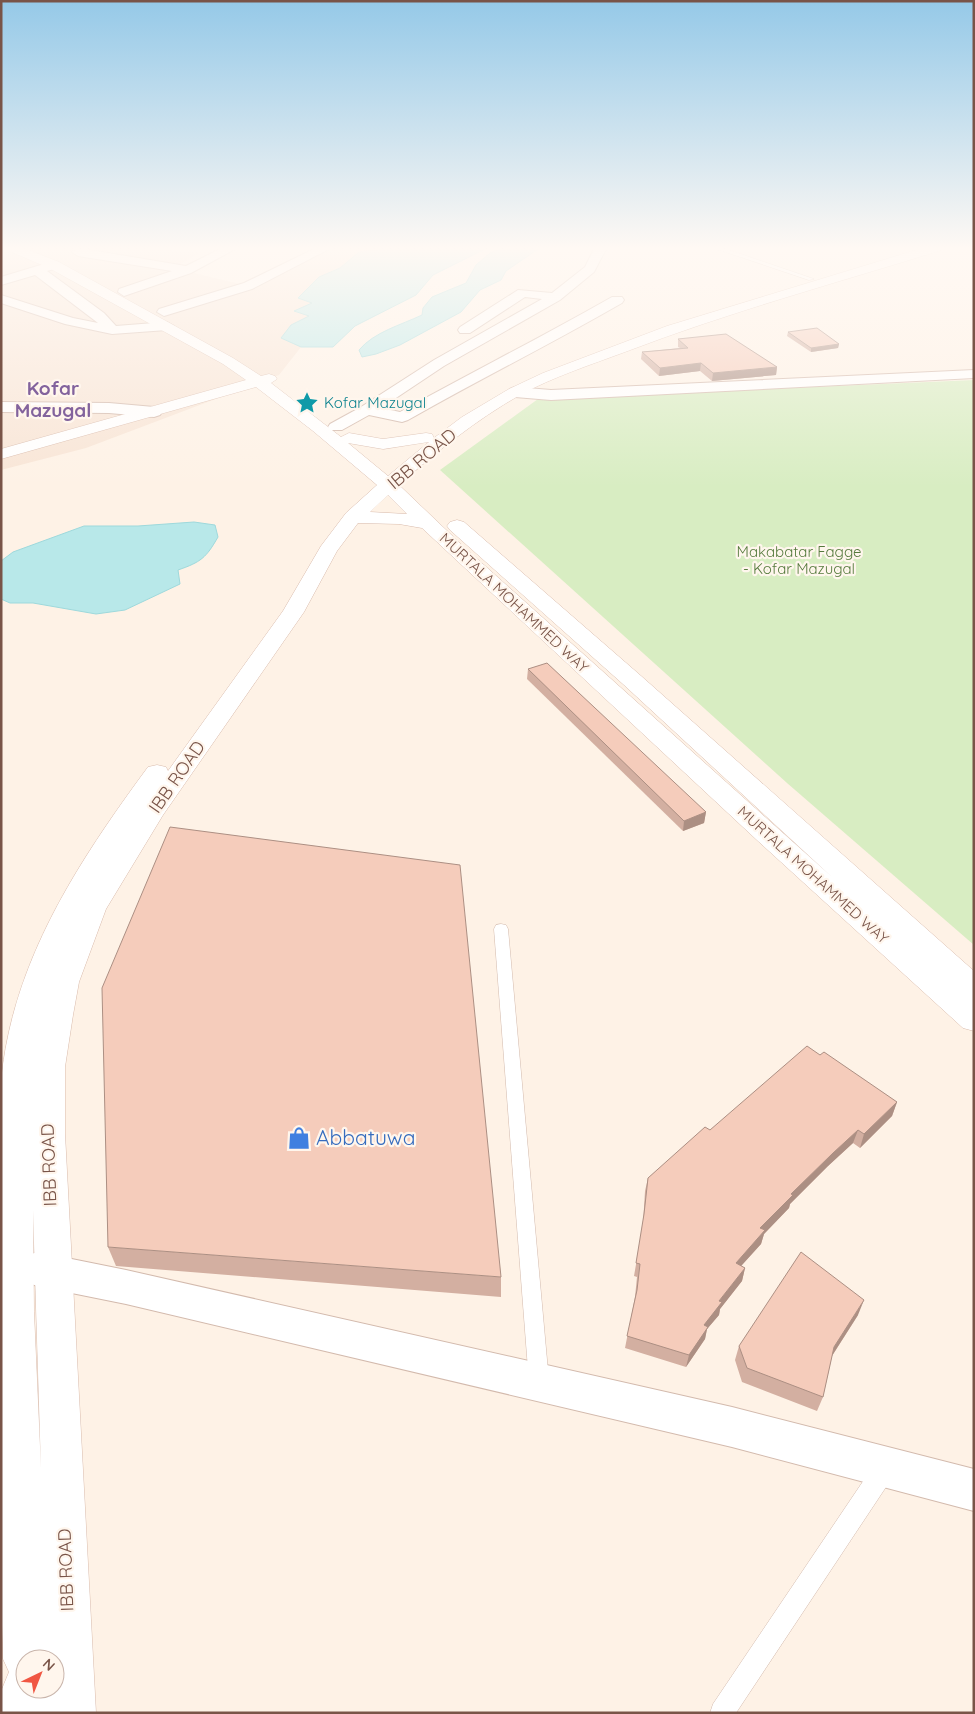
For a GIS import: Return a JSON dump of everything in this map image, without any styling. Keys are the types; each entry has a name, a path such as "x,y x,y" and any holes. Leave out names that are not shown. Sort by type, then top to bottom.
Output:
{"main road":[{"name":"MURTALA MOHAMMED WAY","path":"178,327 267,380 342,432 389,478 429,524 769,836 974,1019"},
{"name":"IBB ROAD","path":"72,1713 48,1134 49,1066 64,982 92,909 152,812 293,612 328,550 352,517 426,438 515,381 568,359 657,327"},
{"name":"IBB ROAD","path":"26,1649 7,1266 17,1072 23,1033 32,998 55,936 86,881 132,807 283,599 321,536 343,511 468,421 515,381 584,361 675,327"},
{"name":"MURTALA MOHAMMED WAY","path":"267,380 319,427 389,478 506,569 795,826 974,989"},
{"path":"1,454 267,380"},
{"path":"342,432 383,444 426,438"},
{"path":"352,517 398,518 429,524"},
{"path":"769,836 795,826"},
{"path":"25,1713 26,1699"}],"street":[{"path":"98,327 112,330 127,327"},
{"path":"109,327 112,330"},
{"path":"458,335 470,327"},
{"path":"342,432 367,410 441,357 499,327"},
{"path":"367,410 402,417 489,368 542,344 571,327"},
{"path":"441,357 489,368 515,381 551,395 974,374"},
{"path":"1,407 109,408 154,412"},
{"path":"7,1266 53,1271 539,1382 732,1427 974,1490"}],"lane":[{"path":"501,929 539,1382"},
{"path":"722,1713 886,1467"}],"shaded area":[{"path":"1,327 289,327 281,338 301,347 279,375 86,448 1,470"}],"green space":[{"name":"Makabatar Fagge - Kofar Mazugal","path":"974,380 974,945 787,783 440,470 538,399"}],"water":[{"path":"289,327 354,327 333,347 301,347 281,338"},
{"path":"395,327 433,327 400,345 362,357 359,350 372,338"},
{"path":"194,522 215,525 218,537 210,550 198,562 178,570 180,584 125,610 96,614 33,603 10,603 1,599 1,561 13,552 84,526 138,526"}],"building":[{"path":"817,328 839,344 811,348 788,332"},
{"path":"726,334 777,367 713,373 701,363 660,368 642,352 688,348 678,339"},
{"path":"547,663 706,812 684,821 528,669"},
{"name":"Abbatuwa","path":"170,827 460,865 501,1277 108,1247 102,988"},
{"path":"807,1046 820,1055 824,1052 897,1102 864,1134 858,1130 791,1194 793,1195 760,1228 765,1230 736,1263 745,1268 719,1301 722,1302 704,1325 708,1327 689,1355 627,1336 637,1290 640,1264 636,1263 648,1178 705,1127 710,1130"},
{"path":"801,1252 864,1300 834,1347 823,1397 747,1368 739,1346"}],"place":[{"name":"Kofar Mazugal","path":"307,403"},
{"name":"Abbatuwa","path":"299,1138"}],"district":[{"name":"Kofar Mazugal","path":"53,399"}]}
